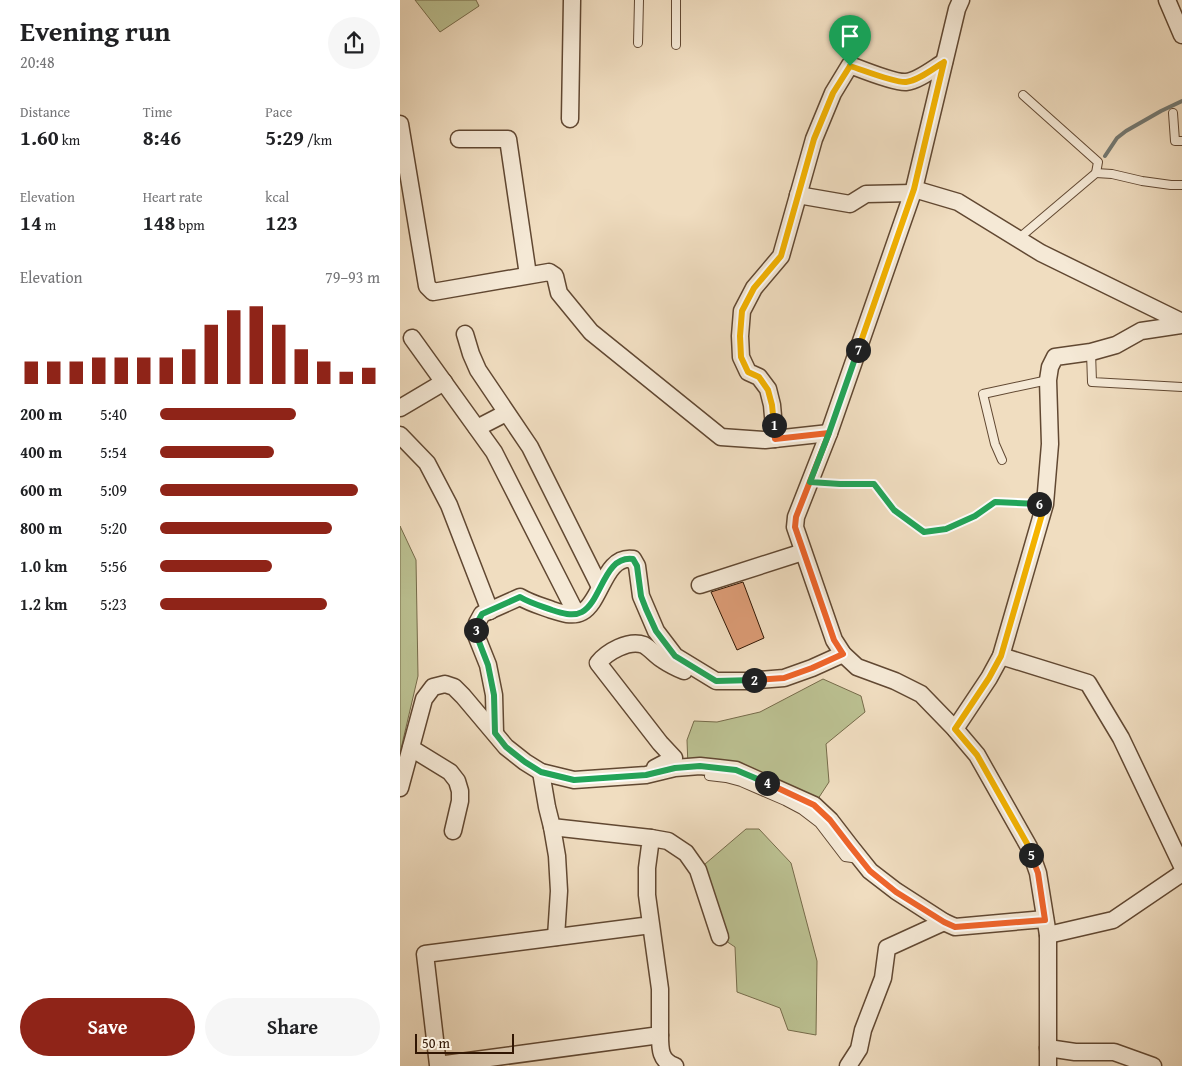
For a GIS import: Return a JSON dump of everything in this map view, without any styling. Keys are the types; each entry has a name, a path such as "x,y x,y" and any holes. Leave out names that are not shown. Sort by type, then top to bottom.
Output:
{"street":[{"path":"570,119 572,0"},
{"path":"961,0 957,9 913,191 829,433 796,517 795,527 834,640 843,654 857,667 895,681 921,694 955,729 977,755 1029,847 1038,873 1046,927 1048,1066"},
{"path":"1167,0 1182,35"},
{"path":"775,439 772,405 768,390 759,377 748,372 741,357 742,311 754,288 781,256 814,139 833,93 850,66 897,81 907,82 918,78 944,62"},
{"path":"400,124 427,286 433,292 549,272 555,276 559,293 591,332 722,437 766,440 829,433"},
{"path":"459,139 508,139 528,276"},
{"path":"798,195 850,204 866,194 913,191 958,202 1041,253 1182,323"},
{"path":"955,729 989,678 1001,656 1045,504 1050,444 1048,380 1050,367 1055,358 1091,352 1116,345 1141,331 1182,323"},
{"path":"464,334 478,370 530,447 600,587"},
{"path":"412,338 494,452 576,613"},
{"path":"400,408 444,382"},
{"path":"478,428 506,413"},
{"path":"400,435 427,463 449,505 490,611"},
{"path":"700,585 803,552"},
{"path":"495,733 494,695 488,665 476,634 477,623 482,614 520,597 564,614 582,612 591,604 605,578 618,562 626,558 633,559 637,566 641,596 656,631 675,656 716,681"},
{"path":"646,775 661,764 674,758 660,743 598,663 604,656 615,649 632,644 643,645 663,660 703,681 746,681 784,678 843,654"},
{"path":"1001,656 1088,683 1121,738 1182,866"},
{"path":"400,788 424,699 433,688 445,684 454,688 506,747 541,772 574,780 646,775 675,768 700,766 736,770 814,805 830,820 870,871 896,892 955,927 1046,927 1113,920 1182,873"},
{"path":"411,748 450,772 457,781 460,801 453,831"},
{"path":"541,772 557,856 556,937"},
{"path":"552,827 651,838 668,842 686,853 698,870 720,937"},
{"path":"651,838 647,868 647,895 660,989 662,1055 667,1064 675,1066"},
{"path":"848,1066 859,1049 863,1030 883,978 886,948 944,922"},
{"path":"651,925 425,954 438,1065 462,1064 660,1034"},
{"path":"1048,1048 1076,1052 1114,1052 1153,1066"}],"lane":[{"path":"638,43 639,0"},
{"path":"676,0 676,45"},
{"path":"1023,95 1098,162 1096,174"},
{"path":"1173,113 1175,141 1182,141"},
{"path":"1018,239 1096,174 1112,174 1142,181 1182,185"},
{"path":"1091,352 1092,382 1182,387"},
{"path":"1002,460 995,444 983,394 1048,380"},
{"path":"708,776 740,782 802,810 819,823 846,857 861,860"}],"path":[{"path":"810,482 874,484 894,510 924,532 946,529 975,516 995,502 1045,504"}],"green space":[{"path":"415,0 476,0 479,6 440,32"},
{"path":"400,526 416,560 418,676 400,753"},
{"path":"823,679 861,696 865,712 826,744 829,782 814,805 688,767 687,740 694,721 717,722 760,712"},
{"path":"746,829 759,829 791,863 817,961 816,1035 788,1030 780,1008 737,992 735,947 720,937 698,870"}],"building":[{"path":"743,582 764,638 737,650 711,592"}],"waterway":[{"path":"1105,156 1117,138 1126,131 1182,101"}],"route":[{"path":"850,66 833,93 814,139 781,256 754,288 742,311 740,336 741,357 748,372 759,377 768,390 772,405 775,439 829,433 796,517 795,527 834,640 843,654 784,678 716,681 675,656 656,631 641,596 637,566 633,559 626,558 618,562 605,578 591,604 582,612 564,614 526,601 520,597 482,614 477,623 476,634 488,665 494,695 495,733 506,747 541,772 574,780 646,775 675,768 700,766 736,770 814,805 830,820 870,871 896,892 944,922 955,927 1045,920 1038,873 1029,847 977,755 955,729 989,678 1001,656 1045,504 995,502 975,516 946,529 924,532 894,510 874,484 810,482 829,433 914,189 944,62 918,78 907,82 897,81 850,66"}]}
